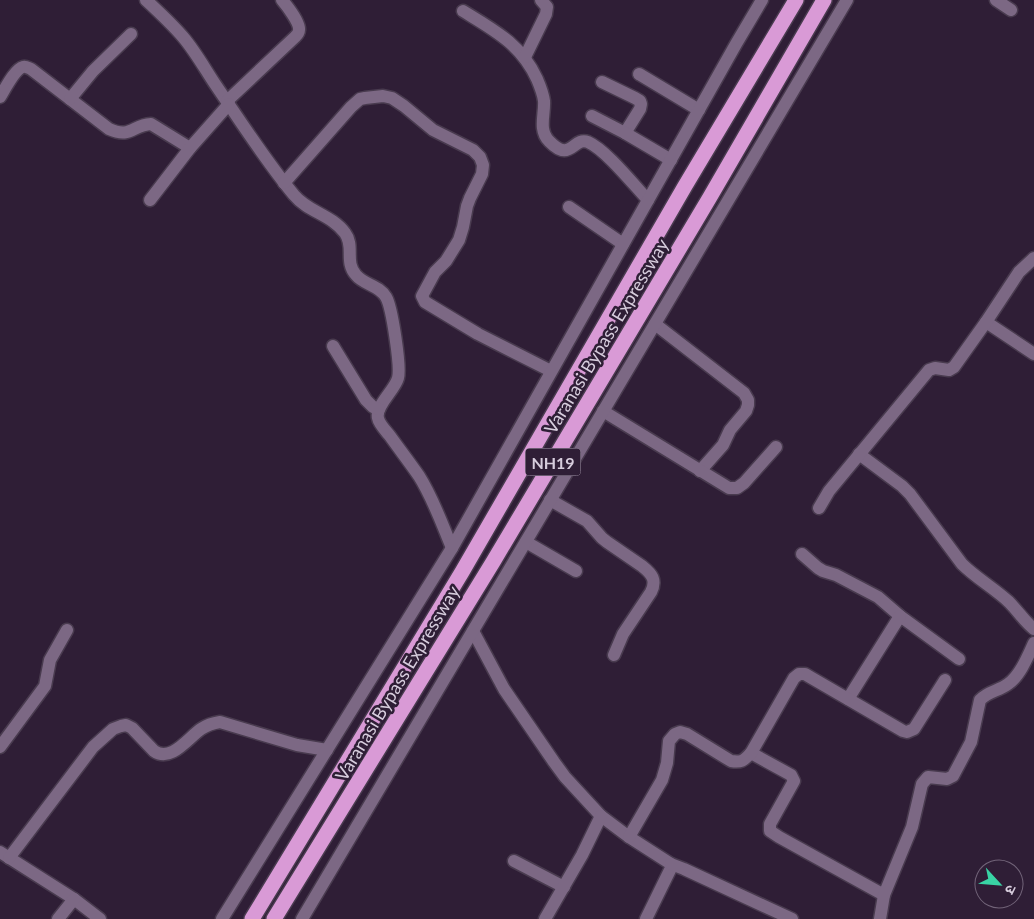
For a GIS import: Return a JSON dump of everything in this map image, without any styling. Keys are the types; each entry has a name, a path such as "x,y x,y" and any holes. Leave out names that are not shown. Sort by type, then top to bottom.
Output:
{"highway":[{"name":"Varanasi Bypass Expressway","path":"252,919 462,572 685,186 796,0"},
{"name":"Varanasi Bypass Expressway","path":"274,919 493,562 710,197 824,0"}],"street":[{"path":"146,0 185,39 268,162 296,198 306,207 334,222 346,233 350,243 349,257 351,269 357,277 378,288 386,296 390,307 399,366 398,378 394,388 379,409 377,415 379,421 419,477 452,548"},
{"path":"150,200 228,103 299,32 297,22 282,0"},
{"path":"525,57 546,14 547,7 542,0"},
{"path":"222,919 452,548 698,110 762,0"},
{"path":"302,919 848,0"},
{"path":"996,0 1011,10"},
{"path":"463,11 506,39 525,57 541,87 544,101 543,130 548,140 556,147 566,151 570,150 580,141 589,143 608,158 648,200"},
{"path":"70,99 93,72 131,34"},
{"path":"0,97 18,70 26,67 109,130 117,133 128,133 145,124 150,124 190,148"},
{"path":"639,74 698,110"},
{"path":"602,82 640,101 640,109 625,133"},
{"path":"284,183 351,107 360,99 365,98 383,96 392,98 436,132 473,150 480,157 483,165 482,174 470,198 459,240 449,257 435,272 422,296 423,299 478,334 551,371"},
{"path":"592,116 671,160"},
{"path":"569,206 623,244"},
{"path":"819,508 829,491 929,370 935,368 949,370 954,367 1019,272 1034,258"},
{"path":"986,322 1034,354"},
{"path":"655,324 744,393 748,400 746,411 727,434 723,445 700,470"},
{"path":"333,346 366,400 373,407 379,409"},
{"path":"603,411 729,488 737,488 744,483 776,447"},
{"path":"859,454 902,486 962,564 1009,602 1034,629"},
{"path":"550,500 586,520 602,538 642,566 653,578 654,587 623,634 614,655"},
{"path":"526,542 576,571"},
{"path":"802,554 823,571 836,575 873,593 900,616 959,659"},
{"path":"848,699 900,616"},
{"path":"0,747 45,686 50,660 67,630"},
{"path":"473,631 504,689 554,762 601,816 629,837 672,864 792,919"},
{"path":"880,919 884,895 912,827 922,784 928,777 947,780 953,776 971,742 980,700 984,695 1008,684 1014,679 1026,661 1034,643"},
{"path":"629,837 662,780 667,763 669,741 675,734 680,732 687,734 731,761 745,760 752,753 794,678 799,674 810,676 848,699 910,732 914,729 945,680"},
{"path":"100,919 74,899 5,855 93,747 114,729 126,725 132,728 154,751 164,755 171,754 201,729 220,722 298,745 327,750"},
{"path":"752,753 791,774 793,778 793,784 770,824 770,831 884,895"},
{"path":"545,919 582,855 601,816"},
{"path":"514,861 564,887"},
{"path":"646,919 672,864"},
{"path":"58,919 74,899"}]}
